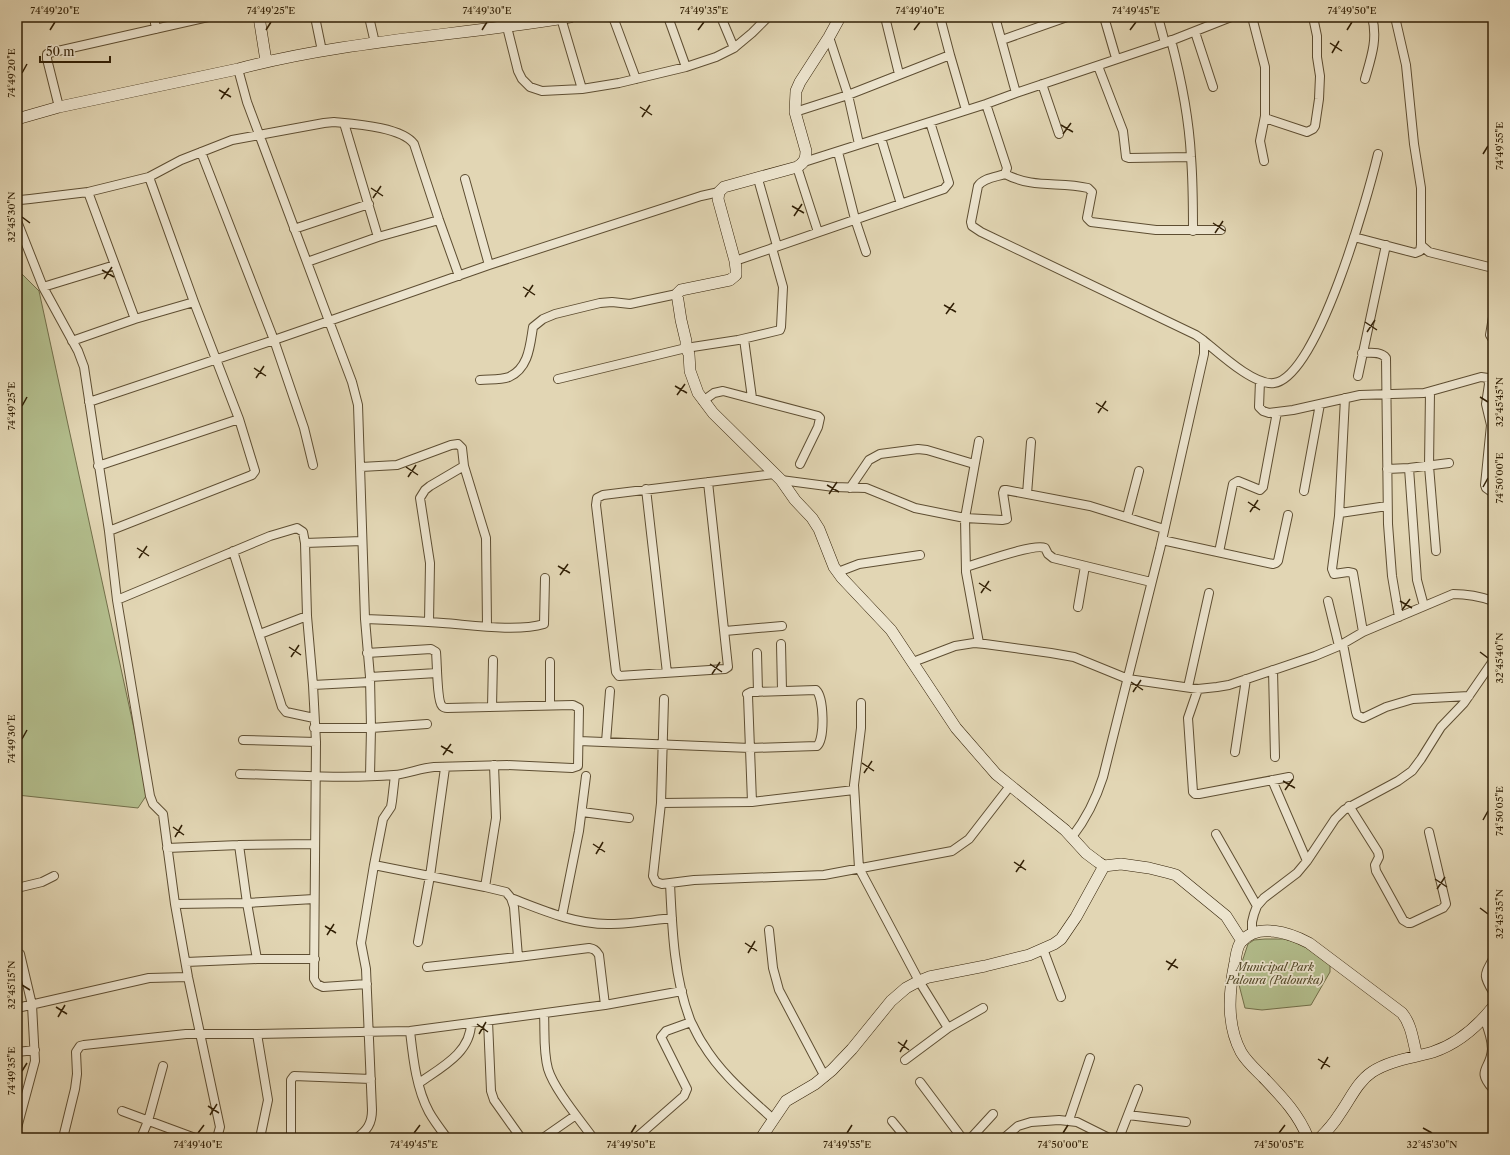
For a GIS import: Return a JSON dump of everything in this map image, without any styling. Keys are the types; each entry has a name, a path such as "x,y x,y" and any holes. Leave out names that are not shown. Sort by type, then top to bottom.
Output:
{"street":[{"path":"154,17 156,29"},
{"path":"59,108 47,54 208,17"},
{"path":"259,17 266,62"},
{"path":"315,17 322,51"},
{"path":"369,17 375,43"},
{"path":"613,17 636,80"},
{"path":"668,17 686,67"},
{"path":"721,17 734,48"},
{"path":"507,27 518,71 522,79 526,84 535,90 542,91 582,89 636,80 686,67 716,57 734,48 768,17"},
{"path":"818,232 800,165 806,155 806,151 795,112 796,91 840,17"},
{"path":"885,17 899,74"},
{"path":"940,17 966,110"},
{"path":"995,17 1016,93"},
{"path":"1002,40 1052,19 1067,17"},
{"path":"1104,17 1116,58"},
{"path":"1158,17 1177,61 1187,116 1191,157 1193,231"},
{"path":"89,402 274,340 489,265 701,196 719,192 724,187 758,179 859,144 986,104 1098,66 1116,58 1168,42 1231,17"},
{"path":"1252,17 1265,67 1265,118 1260,135 1264,161"},
{"path":"1265,118 1307,132 1315,126 1319,99 1320,76 1316,57 1317,36 1313,17"},
{"path":"1365,79 1375,44 1372,17"},
{"path":"1354,237 1415,253 1420,251 1421,188 1414,144 1406,65 1395,17"},
{"path":"17,119 59,108 322,51 566,18 582,89"},
{"path":"1195,32 1213,87"},
{"path":"829,37 848,95 859,144"},
{"path":"795,112 848,95 950,55"},
{"path":"1098,66 1123,131 1126,157 1191,157"},
{"path":"238,69 240,81 247,102 356,394 358,405 361,467 365,619 370,680 370,776"},
{"path":"1042,84 1060,134"},
{"path":"986,104 1007,165 1005,174"},
{"path":"735,261 944,189 949,183 930,122"},
{"path":"17,202 20,200 88,192 149,177 200,152 232,140 260,134 324,123 344,123 395,131 411,140 414,144 459,276"},
{"path":"344,123 378,237"},
{"path":"881,138 901,204"},
{"path":"200,152 274,340 304,428 313,465"},
{"path":"838,152 855,219 866,252"},
{"path":"1221,230 1156,230 1091,222 1087,218 1092,192 1088,188 1030,183 1014,179 1005,174 984,180 980,183 978,186 971,222 972,226 981,232 1196,335 1244,372 1260,381 1269,383 1279,382 1287,377 1304,355 1313,342 1324,319 1354,237 1370,186 1378,154"},
{"path":"109,531 252,475 255,471 239,419 194,302 149,177"},
{"path":"465,179 489,265"},
{"path":"558,379 686,348 744,339 776,332 781,327 782,287 758,179"},
{"path":"88,192 135,320"},
{"path":"480,380 505,378 517,371 528,355 533,327 543,319 555,314 606,302 630,304 677,294 681,290 730,280 736,276 735,261 719,205 719,192"},
{"path":"294,229 369,204"},
{"path":"307,262 378,237 439,220"},
{"path":"17,221 43,287 84,367 109,531 117,600 150,796 153,804 163,814 175,904 188,977 220,1127 217,1138"},
{"path":"1421,244 1430,252 1493,268"},
{"path":"1358,376 1386,246"},
{"path":"43,287 115,266"},
{"path":"677,294 686,348 689,354 690,371 694,384 703,400 713,413 778,477 795,500 812,518 819,529 838,572 854,592 891,630 956,728 996,774 1041,810 1072,837 1086,853 1104,866 1121,864 1176,875 1226,916 1242,941"},
{"path":"72,341 194,302"},
{"path":"1493,317 1490,335 1493,340"},
{"path":"744,339 752,398"},
{"path":"1072,837 1081,825 1098,793 1162,540 1204,354 1203,340"},
{"path":"1362,353 1380,353 1386,358 1387,506 1392,576 1399,617"},
{"path":"1260,381 1259,407 1263,411 1277,412 1302,409 1345,398 1430,392 1485,377 1489,380 1486,400 1491,425 1485,485 1493,493"},
{"path":"703,400 718,391 724,391 818,416 820,418 818,427 800,464"},
{"path":"1430,392 1429,466 1436,551"},
{"path":"1345,398 1340,513 1332,571 1334,574 1348,572 1353,574 1363,632"},
{"path":"1304,491 1320,404"},
{"path":"1219,552 1233,484 1238,481 1260,490 1263,487 1277,412"},
{"path":"98,466 239,419"},
{"path":"978,643 966,567 965,518 979,440"},
{"path":"1027,494 1031,442"},
{"path":"361,467 397,465 455,444 458,444 462,448 464,466 486,538 487,626"},
{"path":"850,488 869,460 880,454 918,449 927,450 974,464"},
{"path":"1387,469 1450,463"},
{"path":"429,622 430,562 420,498 422,493 430,486 464,466"},
{"path":"1408,468 1417,580 1424,606"},
{"path":"1127,518 1139,471"},
{"path":"708,482 729,666 727,669 694,672 617,675 596,506 597,498 603,495 708,482 778,477 834,487 866,488 915,508 965,518 1005,520 1007,516 1003,493 1004,490 1085,505 1164,529"},
{"path":"646,489 667,673"},
{"path":"1340,513 1387,506"},
{"path":"1162,540 1269,564 1276,563 1288,515"},
{"path":"117,600 270,536 297,528 303,532 305,543 307,616 316,742 314,899 316,958 314,979 319,986 330,987 367,984"},
{"path":"305,543 362,541"},
{"path":"966,567 1023,550 1042,546 1053,558 1151,582"},
{"path":"233,551 284,710 289,713 314,718"},
{"path":"838,572 859,564 920,555"},
{"path":"1078,607 1085,566"},
{"path":"365,619 533,627 544,624 546,578"},
{"path":"1188,687 1209,593"},
{"path":"913,662 955,646 978,643 1074,657 1128,679 1198,689 1217,688 1315,656 1341,645 1363,632 1454,594 1477,595 1493,601"},
{"path":"1328,600 1341,645 1356,712 1360,717 1363,718 1386,707 1413,699 1469,696"},
{"path":"260,634 307,616"},
{"path":"725,631 782,626"},
{"path":"780,644 782,690"},
{"path":"240,774 370,776 395,775 424,768 494,765 576,768 579,763 579,708 577,706 573,704 443,707 440,703 436,652 434,649 367,653"},
{"path":"757,653 758,692"},
{"path":"492,707 493,660"},
{"path":"1252,933 1252,922 1257,906 1264,898 1297,873 1307,861 1335,819 1344,810 1398,781 1412,771 1440,727 1458,710 1493,661"},
{"path":"550,662 550,705"},
{"path":"1273,670 1275,757"},
{"path":"313,686 437,673"},
{"path":"1235,752 1246,679"},
{"path":"579,741 750,748 814,746 819,744 821,737 822,714 818,692 814,689 749,692 747,694 750,748 752,802"},
{"path":"1198,689 1188,718 1192,792 1199,794 1289,777"},
{"path":"606,742 610,691"},
{"path":"664,699 661,803 653,876 656,882 662,884 694,880 824,875 952,851 969,839 1010,786"},
{"path":"861,702 854,790 859,868 919,980 948,1028"},
{"path":"314,728 371,728 427,724"},
{"path":"244,740 316,742"},
{"path":"485,887 496,818 494,765"},
{"path":"418,942 430,876 445,768"},
{"path":"357,1138 368,1129 372,1118 367,984 361,943 383,819 391,807 395,775"},
{"path":"562,916 582,812 586,776"},
{"path":"1272,780 1307,861"},
{"path":"661,803 752,802 854,790"},
{"path":"1349,806 1378,852 1380,857 1375,865 1376,871 1403,920 1408,923 1443,908 1446,904 1446,898 1429,832"},
{"path":"582,812 628,818"},
{"path":"1216,834 1257,906"},
{"path":"167,848 315,844"},
{"path":"239,845 257,959"},
{"path":"374,865 502,891 511,898 540,910 587,922 611,924 672,918"},
{"path":"761,1138 786,1101 825,1077 852,1050 891,1001 906,988 919,980 938,975 1009,961 1043,949 1061,939 1070,928 1104,866"},
{"path":"17,888 42,882 54,876"},
{"path":"670,883 672,936 682,991 691,1022 703,1044 718,1066 773,1119"},
{"path":"511,898 515,912 518,957"},
{"path":"175,904 247,903 314,899"},
{"path":"770,930 773,968 779,990 825,1077"},
{"path":"1308,1138 1303,1126 1294,1112 1248,1061 1241,1051 1232,1026 1229,994 1235,960 1242,941 1252,933 1260,931 1283,932 1309,943 1325,954 1402,1013 1410,1027 1416,1056"},
{"path":"427,967 589,948 597,951 599,955 605,1005"},
{"path":"1043,949 1060,997"},
{"path":"17,1128 33,1071 35,1050 32,1005 20,954"},
{"path":"186,962 316,958"},
{"path":"1493,958 1485,976 1493,992"},
{"path":"17,1008 149,978 188,977"},
{"path":"63,1138 75,1089 76,1052 80,1046 199,1033 257,1034 369,1030 410,1031 544,1014 682,991"},
{"path":"1320,1138 1340,1114 1357,1087 1368,1075 1385,1065 1445,1047 1466,1035 1493,1007"},
{"path":"905,1060 948,1028 983,1008"},
{"path":"544,1014 546,1060 548,1069 557,1087 593,1138"},
{"path":"1484,1018 1491,1038 1492,1047 1484,1074 1485,1079 1493,1089"},
{"path":"488,1020 491,1091 494,1100 520,1138"},
{"path":"641,1136 687,1092 687,1086 661,1037 666,1030 691,1022"},
{"path":"419,1082 458,1055 469,1035 471,1024"},
{"path":"410,1031 414,1069 429,1112 446,1138"},
{"path":"257,1034 268,1100 260,1138"},
{"path":"17,1052 35,1050"},
{"path":"1069,1120 1090,1058"},
{"path":"141,1138 148,1121 162,1066"},
{"path":"291,1134 291,1080 294,1076 371,1079"},
{"path":"920,1082 962,1138"},
{"path":"1119,1138 1138,1089"},
{"path":"122,1111 195,1138"},
{"path":"971,1138 993,1114"},
{"path":"543,1138 576,1115"},
{"path":"1128,1115 1186,1122"},
{"path":"1004,1138 1018,1126 1025,1123 1069,1120 1085,1125 1109,1138"},
{"path":"892,1121 906,1138"}],"green space":[{"path":"17,269 39,291 148,793 138,808 17,795"},
{"name":"Municipal Park Paloura (Palourka)","path":"1284,939 1301,944 1330,966 1330,972 1311,1005 1262,1010 1245,1008 1237,977 1248,944 1254,940"}]}
